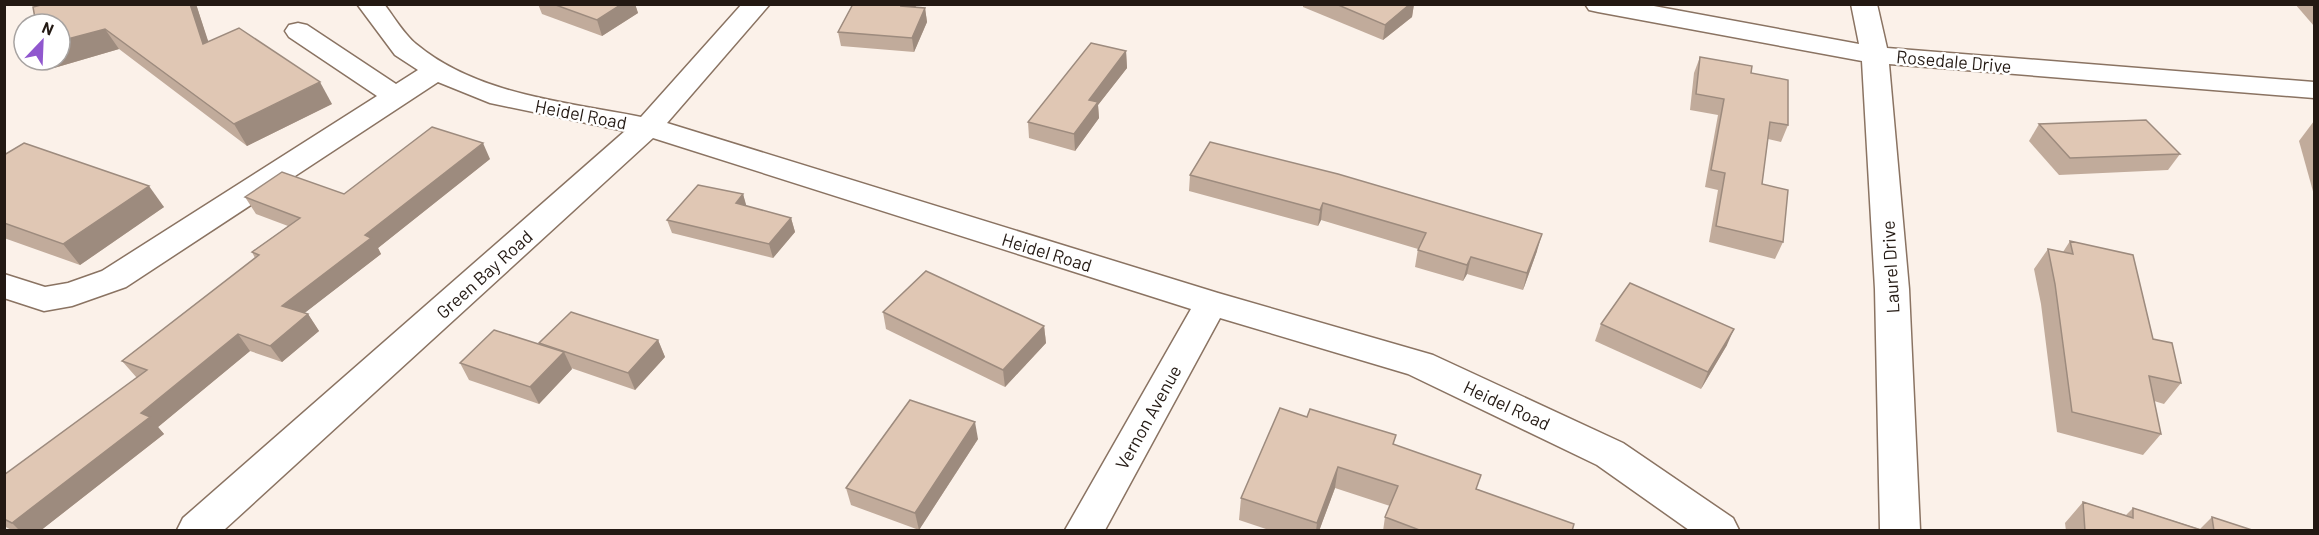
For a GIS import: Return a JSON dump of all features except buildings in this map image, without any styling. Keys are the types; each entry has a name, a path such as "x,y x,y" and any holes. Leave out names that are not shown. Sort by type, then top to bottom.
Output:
{"street":[{"name":"Heidel Road","path":"370,4 405,49 436,71 500,97 648,127 1211,303 1420,364 1610,454 1719,531"},
{"name":"Green Bay Road","path":"197,531 648,127 757,4"},
{"name":"Rosedale Drive","path":"1598,4 1875,55 2314,90"},
{"name":"Laurel Drive","path":"1864,4 1875,55 1892,290 1900,531"},
{"path":"298,31 395,96"},
{"path":"4,286 44,299 72,294 114,279 436,71"},
{"name":"Vernon Avenue","path":"1085,531 1211,303"}]}
